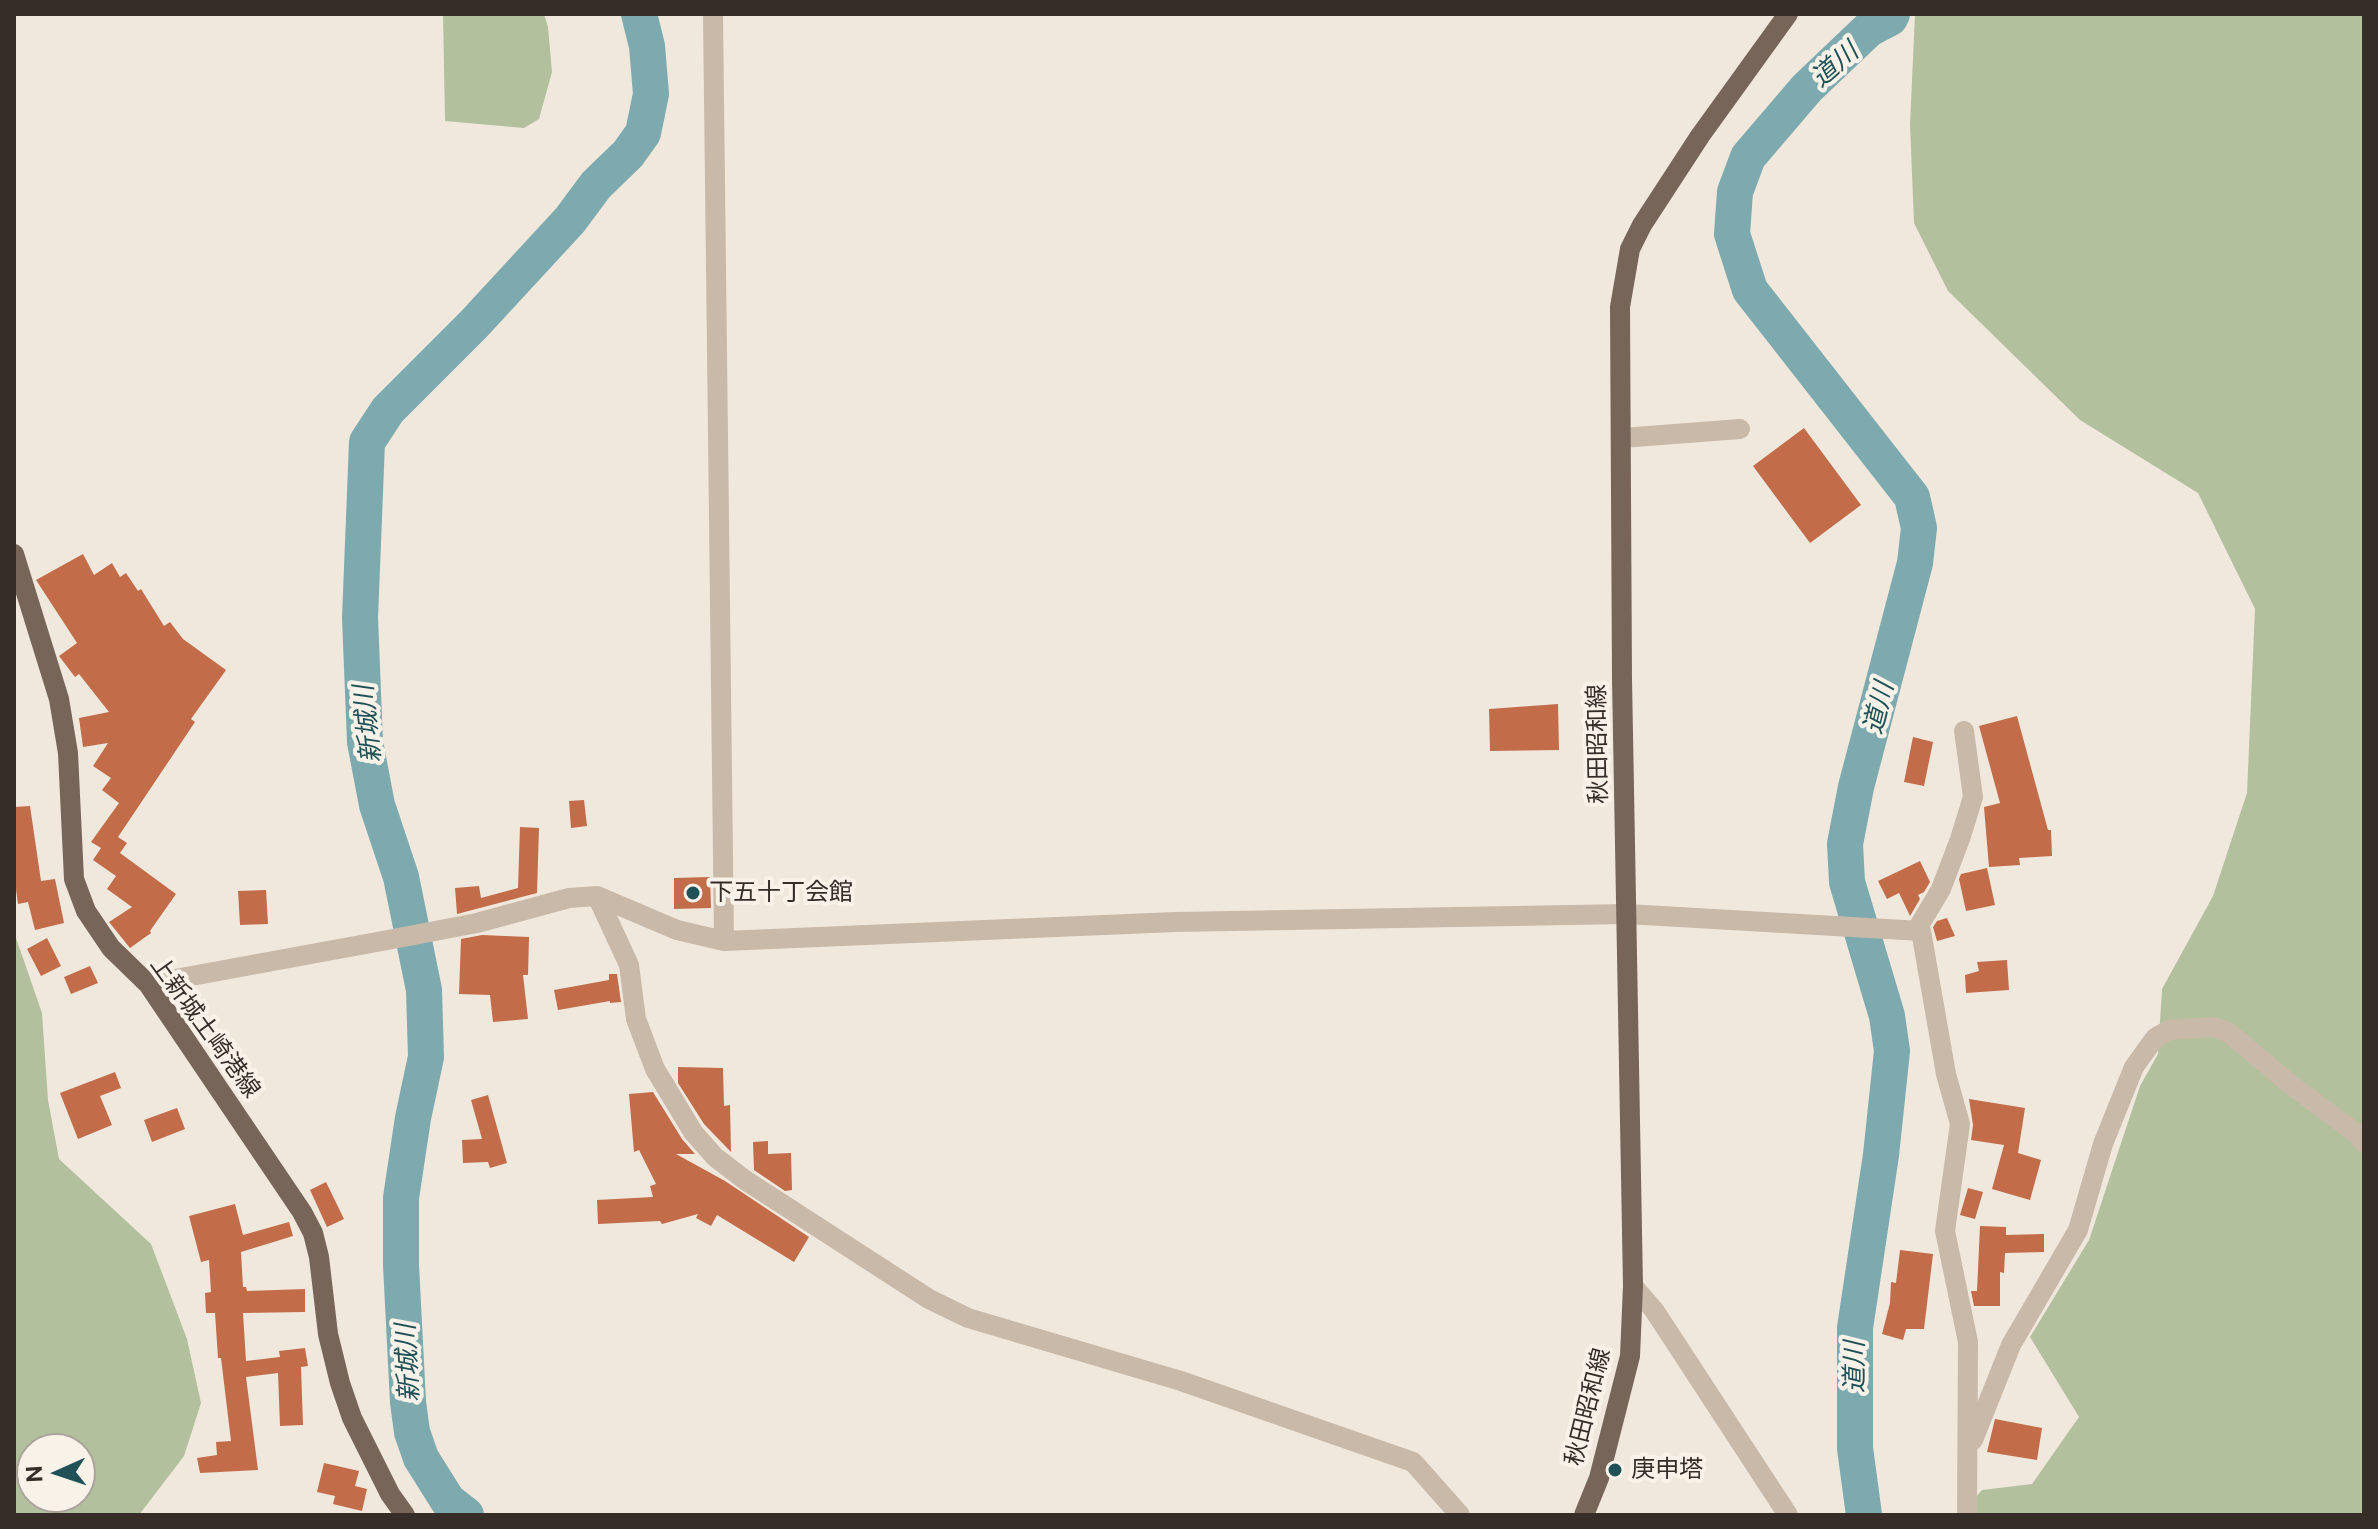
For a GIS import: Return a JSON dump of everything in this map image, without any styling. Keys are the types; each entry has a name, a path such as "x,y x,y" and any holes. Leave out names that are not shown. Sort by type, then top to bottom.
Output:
{"main road":[{"name":"秋田昭和線","path":"1584,1515 1599,1478 1630,1356 1633,1286 1621,604 1620,307 1630,249 1642,225 1700,136 1788,14"},
{"name":"上新城土崎港線","path":"14,554 59,699 68,753 74,879 86,911 111,948 148,984 307,1222 319,1257 328,1334 340,1383 352,1418 390,1494 405,1515"}],"street":[{"path":"713,14 724,941"},
{"path":"1622,438 1740,429"},
{"path":"1916,931 1941,889 1973,797 1964,731"},
{"path":"597,896 629,965 636,1019 655,1069 693,1132 715,1157 745,1180 929,1299 968,1318 1181,1381 1413,1462 1460,1515"},
{"path":"148,984 477,923 569,898 597,896 677,930 724,941 1175,922 1627,914 1921,931 1946,1074 1960,1124 1945,1231 1968,1342 1967,1515"},
{"path":"1969,1451 2011,1345 2078,1230 2108,1131 2134,1067 2155,1038 2169,1030 2213,1027 2228,1032 2357,1134 2364,1143"},
{"path":"1633,1286 1654,1310 1788,1515"}],"green space":[{"path":"443,14 544,14 552,72 539,119 524,128 445,121"},
{"path":"1915,14 2364,14 2364,1509 2360,1515 1960,1515 1982,1490 2032,1484 2079,1417 2030,1337 2089,1240 2140,1086 2158,1054 2162,989 2213,896 2247,793 2255,609 2198,493 2080,420 1948,291 1914,223 1910,124"},
{"path":"14,932 42,1013 48,1100 59,1159 151,1244 187,1339 201,1403 184,1456 139,1515 14,1515"}],"building":[{"path":"1804,428 1861,505 1810,543 1753,466"},
{"path":"83,554 94,575 112,563 120,577 126,573 138,591 141,589 164,626 170,622 183,639 226,670 191,719 195,722 118,837 127,843 120,853 176,894 151,933 130,948 109,922 132,907 107,889 116,876 93,860 101,848 91,842 119,803 102,790 111,778 93,766 108,743 83,747 79,718 109,712 79,674 75,677 59,656 77,643 36,580"},
{"path":"1558,704 1559,750 1490,751 1489,709"},
{"path":"2017,716 2048,830 2051,830 2052,856 2019,858 2020,865 1989,867 1984,807 2000,803 1979,726"},
{"path":"1913,737 1933,742 1924,786 1904,782"},
{"path":"584,800 587,826 571,828 569,801"},
{"path":"30,806 41,881 55,879 64,923 35,930 28,902 18,904 14,875 14,807"},
{"path":"520,827 539,828 537,893 457,914 455,888 479,886 481,898 518,888"},
{"path":"1920,861 1930,882 1918,895 1920,899 1910,916 1899,893 1887,899 1878,881"},
{"path":"1987,868 1995,905 1966,911 1959,879 1961,874"},
{"name":"下五十丁会館","path":"710,877 711,908 674,909 674,878"},
{"path":"266,890 268,924 240,925 238,891"},
{"path":"1947,918 1955,936 1937,941 1933,927 1937,921"},
{"path":"482,935 529,937 528,975 523,975 528,1019 493,1022 490,995 459,994 461,939"},
{"path":"47,938 61,966 41,976 27,949"},
{"path":"2007,960 2009,990 1966,993 1965,975 1979,971 1977,962"},
{"path":"90,966 98,983 71,994 64,977"},
{"path":"609,974 617,974 621,1002 558,1010 554,990 609,980"},
{"path":"678,1067 723,1068 724,1106 730,1105 731,1152 704,1124 678,1083"},
{"path":"115,1072 121,1088 100,1096 112,1125 78,1139 60,1093"},
{"path":"653,1092 695,1154 676,1154 725,1181 809,1237 794,1262 717,1215 711,1226 696,1218 698,1214 662,1224 660,1221 598,1224 597,1200 653,1197 650,1186 656,1184 639,1150 634,1152 629,1094"},
{"path":"488,1095 507,1163 490,1168 488,1162 463,1163 462,1140 482,1139 471,1100"},
{"path":"1969,1099 2025,1108 2018,1153 2041,1160 2030,1200 1992,1189 2004,1145 1971,1140 1973,1125"},
{"path":"177,1108 185,1129 152,1142 144,1120"},
{"path":"768,1141 768,1154 791,1153 792,1190 785,1191 754,1170 753,1142"},
{"path":"326,1182 344,1219 327,1227 310,1190"},
{"path":"1968,1188 1983,1192 1975,1219 1960,1215"},
{"path":"235,1204 243,1235 289,1222 293,1236 241,1252 243,1287 247,1291 305,1289 305,1312 243,1313 246,1361 280,1357 279,1351 305,1348 308,1366 301,1367 303,1425 280,1426 278,1373 246,1377 258,1470 200,1473 197,1458 217,1455 216,1442 231,1441 221,1358 218,1358 215,1313 206,1313 205,1293 211,1292 209,1260 201,1262 189,1216"},
{"path":"1980,1226 2006,1227 2006,1235 2044,1234 2044,1252 2005,1253 2004,1273 2000,1272 2000,1306 1974,1306 1971,1291 1977,1291"},
{"path":"1900,1250 1933,1254 1924,1329 1906,1329 1903,1340 1882,1334 1890,1303 1891,1282 1896,1283"},
{"path":"1995,1419 2042,1428 2037,1460 1987,1452"},
{"path":"324,1463 359,1471 355,1486 367,1489 362,1511 333,1504 335,1496 317,1492"}],"waterway":[{"name":"新城川","path":"466,1515 448,1501 421,1458 412,1432 408,1402 401,1198 426,1057 424,990 401,877 377,805 365,742 360,618 367,442 388,410 474,324 570,220 596,185 628,154 643,133 651,94 647,46 639,14"},
{"name":"道川","path":"1864,1515 1855,1448 1855,1328 1881,1155 1892,1051 1887,1016 1847,882 1845,844 1856,787 1915,563 1919,528 1912,497 1750,290 1732,234 1735,192 1748,157 1807,88 1869,29 1892,14"}],"place":[{"name":"下五十丁会館","path":"693,893"},
{"name":"庚申塔","path":"1615,1470"}]}
